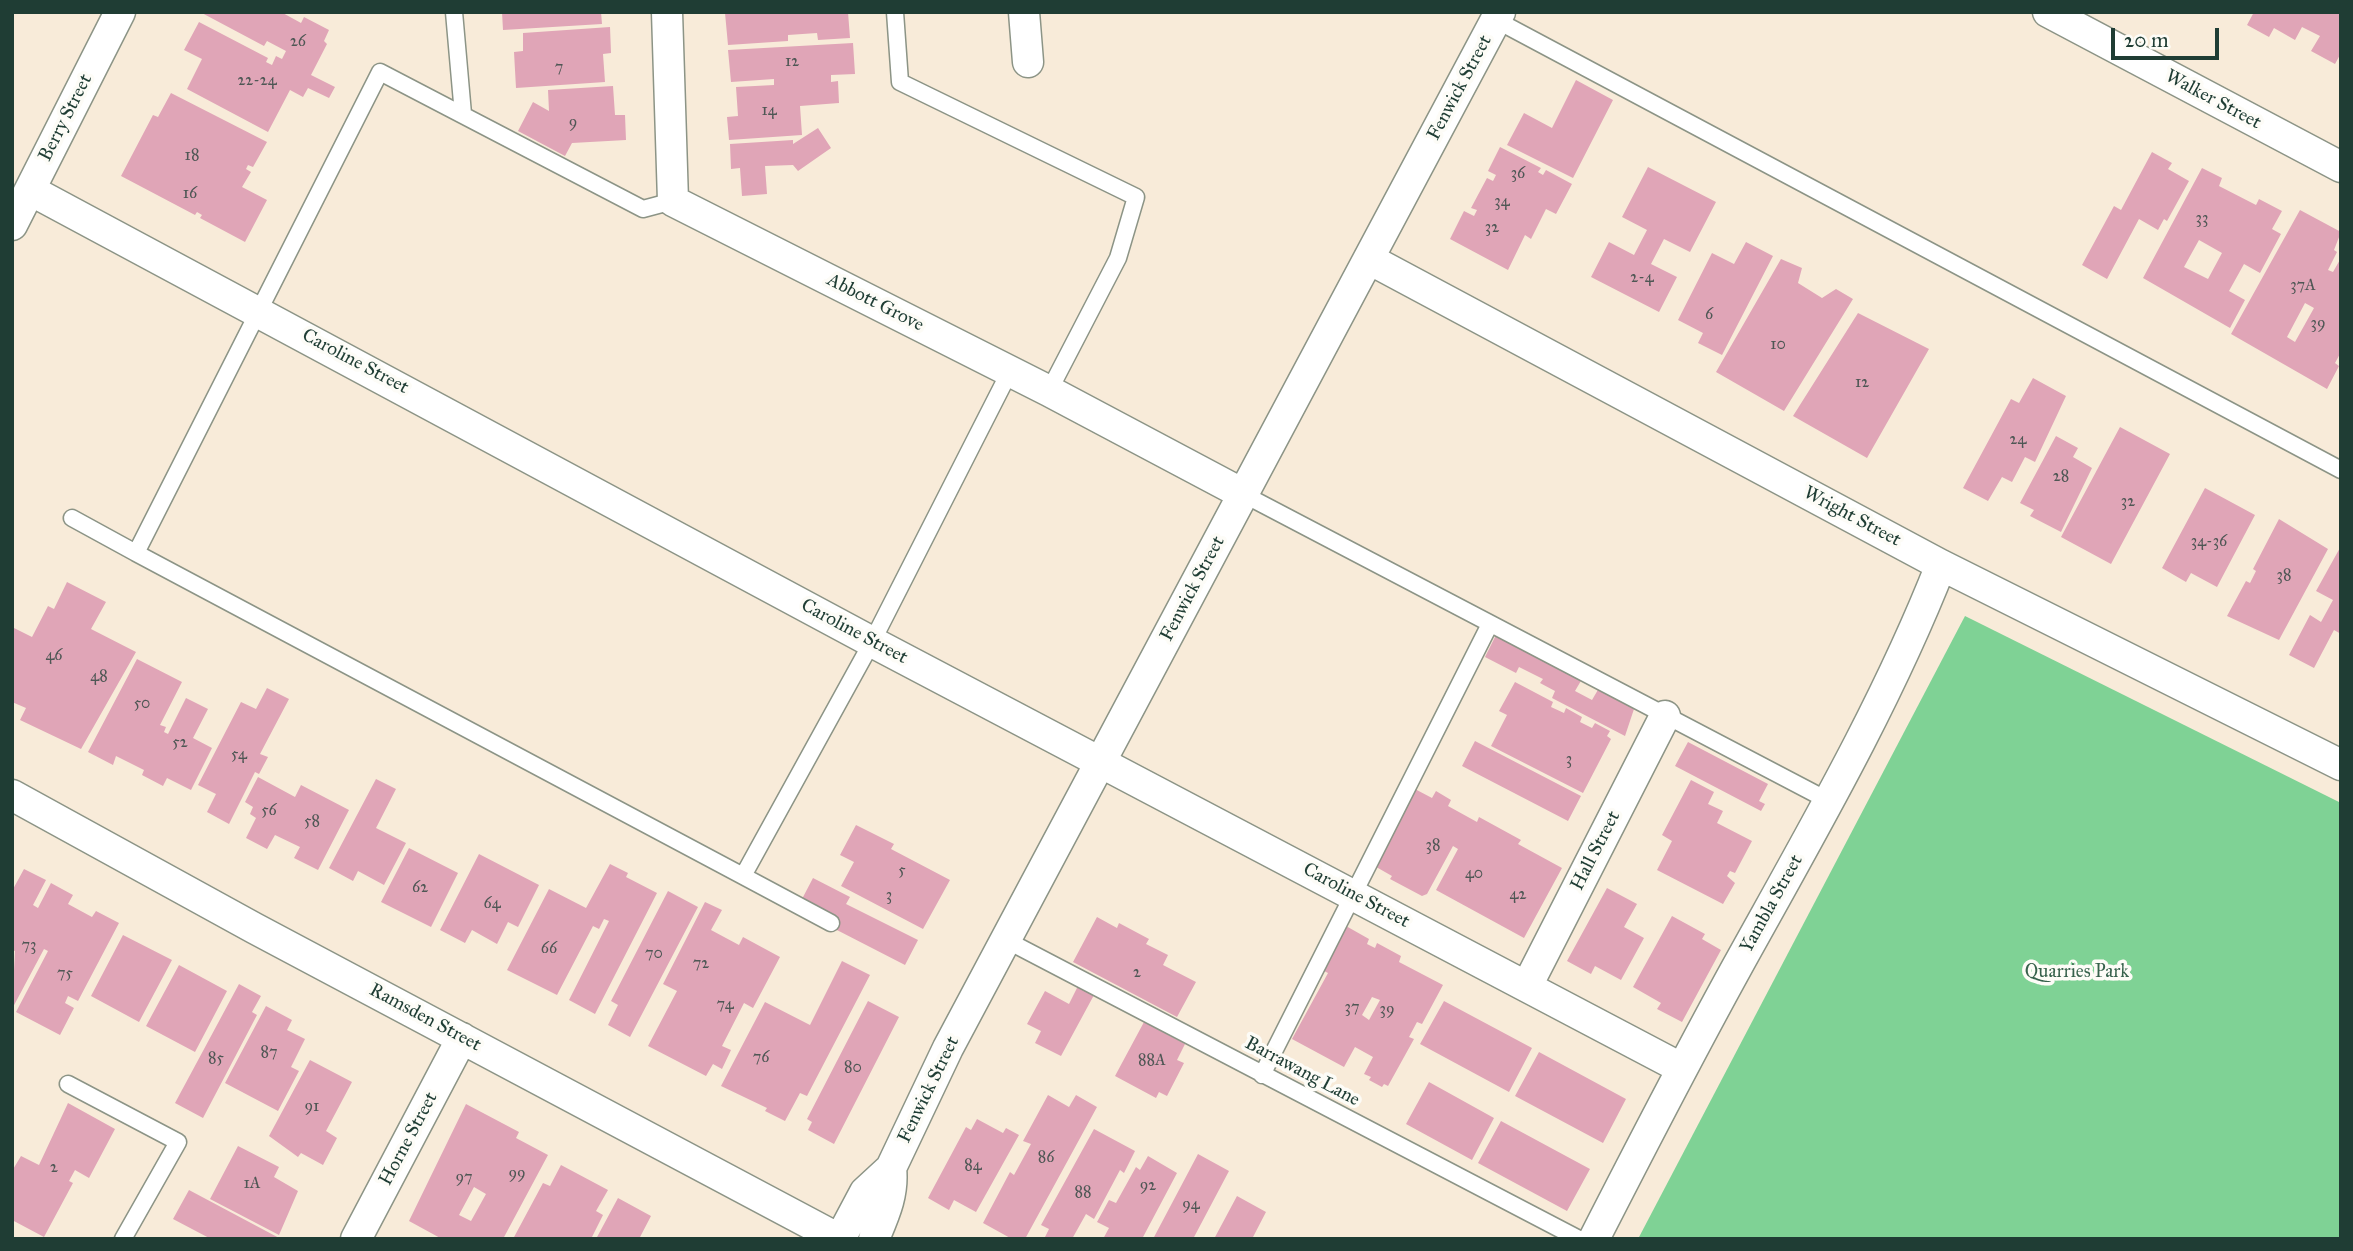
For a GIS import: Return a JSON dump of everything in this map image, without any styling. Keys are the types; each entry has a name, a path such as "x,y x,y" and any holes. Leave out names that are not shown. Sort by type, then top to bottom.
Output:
{"street":[{"name":"Berry Street","path":"12,225 120,12"},
{"path":"667,12 673,201"},
{"path":"1024,12 1028,62"},
{"name":"Walker Street","path":"2048,12 2341,167"},
{"name":"Fenwick Street","path":"840,1239 865,1192 891,1168 948,1048 1498,16"},
{"name":"Caroline Street","path":"30,190 872,642 1681,1068"},
{"name":"Abbott Grove","path":"673,201 1049,391 1243,494"},
{"name":"Wright Street","path":"1369,259 1941,565 2341,765"},
{"name":"Yambla Street","path":"1594,1239 1681,1068 1829,801 1914,632 1941,565"},
{"name":"Hall Street","path":"1527,986 1665,716"},
{"name":"Ramsden Street","path":"12,795 840,1239"},
{"name":"Horne Street","path":"356,1239 462,1038"},
{"name":"Fenwick Street","path":"874,1239 888,1205 893,1181 891,1168"}],"lane":[{"path":"454,12 463,114"},
{"path":"895,12 900,82 1136,197 1118,258 1049,391"},
{"path":"1498,16 2341,470"},
{"path":"136,553 380,72 643,209 673,201"},
{"path":"743,876 872,642 1010,371"},
{"path":"1243,494 1829,801"},
{"path":"72,518 831,923"},
{"path":"1262,1075 1490,624"},
{"name":"Barrawang Lane","path":"1006,940 1579,1239"},
{"path":"68,1084 178,1142 123,1239"}],"green space":[{"name":"Quarries Park","path":"1965,616 2341,803 2341,1239 1638,1239"}],"building":[{"path":"200,12 281,12 301,23 304,17 329,30 324,41 327,44 311,75 335,87 329,98 308,88 303,97 290,90 268,132 187,89 202,59 184,50 199,22 268,58 266,62 272,65 276,56 282,59 286,51 267,41 264,46"},
{"path":"502,12 601,12 602,24 503,30"},
{"path":"848,12 850,38 818,40 817,33 788,35 788,41 728,45 725,13"},
{"path":"2254,12 2341,12 2341,53 2335,64 2311,51 2320,36 2302,27 2295,40 2274,28 2269,37 2247,25"},
{"path":"610,27 611,53 603,54 605,82 516,88 514,52 523,51 523,33"},
{"path":"853,43 855,74 831,75 831,82 838,81 839,103 800,106 802,135 729,140 727,117 738,116 736,87 774,85 774,79 731,82 728,50"},
{"path":"1576,80 1613,100 1573,178 1507,145 1524,113 1552,128"},
{"path":"613,86 615,115 625,115 626,140 572,143 565,156 518,131 533,102 549,111 548,90"},
{"path":"171,93 267,142 253,167 248,165 246,169 251,172 242,187 267,200 245,242 200,218 202,215 197,212 195,215 121,176 153,115 158,117"},
{"path":"818,128 831,148 798,171 793,165 765,166 767,194 742,196 740,168 731,169 730,144 793,140 793,144"},
{"path":"1500,147 1541,168 1538,172 1543,175 1546,170 1572,184 1556,214 1546,209 1531,239 1525,235 1508,270 1450,239 1464,211 1474,216 1477,210 1471,208 1487,178 1493,181 1496,175 1488,171"},
{"path":"2152,152 2172,163 2168,169 2189,181 2167,221 2164,219 2158,230 2139,219 2107,279 2082,265 2114,206 2121,210"},
{"path":"1648,167 1716,202 1690,252 1664,239 1651,264 1677,277 1659,312 1591,277 1609,242 1634,255 1647,230 1622,217"},
{"path":"2202,168 2222,178 2219,186 2256,205 2259,199 2282,211 2272,229 2281,234 2260,273 2244,264 2229,291 2245,300 2230,328 2143,278","holes":["2199,240 2222,253 2208,279 2184,267"]},
{"path":"2300,210 2341,232 2334,250 2337,252 2328,270 2333,272 2341,258 2341,352 2335,363 2339,366 2327,389 2231,334","holes":["2305,303 2314,308 2295,342 2287,337"]},
{"path":"1746,242 1773,256 1722,355 1698,343 1703,333 1678,320 1712,253 1734,264"},
{"path":"1781,259 1802,268 1798,283 1822,298 1836,289 1853,299 1784,411 1716,372"},
{"path":"1858,313 1929,349 1867,458 1793,416"},
{"path":"2033,378 2066,396 2035,462 2025,457 2012,482 2002,477 1988,501 1963,488 2011,399 2019,403"},
{"path":"2120,427 2170,454 2111,564 2061,537"},
{"path":"2056,436 2078,448 2073,457 2092,468 2061,532 2030,516 2034,510 2020,503"},
{"path":"2205,488 2255,515 2217,587 2191,573 2186,582 2162,568"},
{"path":"2279,519 2328,549 2279,640 2227,616 2246,581 2250,583 2256,571 2253,569"},
{"path":"2341,546 2341,634 2334,630 2314,668 2289,655 2310,615 2321,622 2333,600 2316,591"},
{"path":"67,582 106,602 91,629 136,652 81,749 20,720 26,708 12,702 12,627 32,637 48,606 54,609"},
{"path":"1496,635 1582,679 1575,691 1592,700 1599,688 1635,706 1625,736 1552,698 1555,691 1540,683 1543,679 1519,667 1516,673 1485,657"},
{"path":"137,659 182,682 160,725 166,727 164,732 168,734 186,698 208,709 193,738 212,748 191,790 167,778 163,786 142,775 144,770 116,756 113,765 88,752"},
{"path":"1515,682 1553,702 1551,707 1564,713 1566,708 1582,717 1580,722 1592,728 1595,723 1610,731 1607,736 1611,739 1583,793 1491,746 1507,715 1499,711"},
{"path":"267,688 289,699 260,754 268,757 259,774 255,772 229,824 207,812 216,794 198,785 241,702 256,709"},
{"path":"1475,741 1581,796 1568,821 1462,766"},
{"path":"1688,742 1768,784 1759,801 1765,804 1761,811 1675,766"},
{"path":"258,777 295,797 301,785 349,810 318,870 294,858 300,847 275,835 267,849 246,838 256,818 250,814 253,807 245,802"},
{"path":"376,779 396,789 376,828 406,843 384,885 358,871 353,881 329,868"},
{"path":"1691,780 1714,792 1708,804 1723,811 1717,823 1752,841 1735,873 1730,871 1727,876 1735,883 1723,904 1657,870 1672,841 1662,835"},
{"path":"1413,788 1432,798 1436,791 1451,800 1448,806 1477,822 1479,817 1521,840 1518,844 1562,868 1524,938 1436,890 1458,849 1453,846 1427,894 1422,896 1390,879 1392,876 1371,864"},
{"path":"856,825 894,844 891,849 950,880 923,929 841,886 854,862 840,855"},
{"path":"409,848 458,873 431,927 381,902"},
{"path":"479,854 539,885 518,927 508,922 497,944 472,930 465,943 440,930"},
{"path":"610,864 628,873 626,877 657,893 595,1014 569,1000 609,921 604,919 599,929 593,926 557,995 507,970 549,889 586,908"},
{"path":"24,869 46,880 33,905 38,908 51,883 73,895 68,904 92,917 96,911 119,923 78,1001 68,996 65,1003 74,1008 60,1035 16,1012 48,951 44,949 12,1009 15,951 12,950 12,891"},
{"path":"813,878 850,897 846,904 918,940 905,965 833,928 838,917 802,899"},
{"path":"1607,888 1637,904 1624,927 1644,938 1621,980 1595,966 1591,974 1567,961"},
{"path":"668,891 698,907 630,1037 608,1025 618,1005 611,1001"},
{"path":"705,902 722,910 711,930 739,945 743,937 780,957 753,1008 744,1003 722,1046 731,1050 722,1069 713,1064 706,1076 648,1046 677,991 663,984"},
{"path":"1672,916 1705,934 1702,939 1721,950 1682,1022 1657,1009 1661,1003 1633,987"},
{"path":"1097,917 1117,928 1119,923 1149,939 1146,944 1168,955 1163,965 1196,982 1177,1017 1073,962"},
{"path":"1346,926 1369,939 1367,944 1375,948 1377,943 1401,956 1399,962 1443,985 1422,1024 1417,1022 1409,1037 1414,1039 1388,1086 1384,1084 1382,1087 1369,1080 1371,1077 1364,1074 1373,1057 1355,1047 1344,1067 1292,1039 1328,973 1322,970","holes":["1372,997 1380,1000 1369,1020 1362,1015"]},
{"path":"123,935 172,960 139,1022 91,996"},
{"path":"842,961 870,975 807,1096 800,1093 785,1121 765,1111 767,1108 721,1086 765,1002 810,1025"},
{"path":"179,965 227,991 195,1052 146,1026"},
{"path":"239,984 261,996 252,1012 257,1015 203,1118 175,1103"},
{"path":"1078,986 1094,995 1061,1056 1035,1043 1041,1031 1027,1024 1045,991 1069,1004"},
{"path":"868,1001 899,1017 834,1144 808,1130 812,1122 807,1119"},
{"path":"1444,1001 1532,1048 1509,1092 1420,1044"},
{"path":"266,1006 292,1020 287,1030 305,1039 291,1067 299,1071 278,1111 225,1083"},
{"path":"1144,1022 1185,1044 1177,1060 1184,1063 1167,1096 1159,1092 1156,1098 1115,1076"},
{"path":"1539,1052 1626,1099 1603,1143 1515,1096"},
{"path":"310,1060 352,1082 326,1131 337,1138 323,1165 301,1153 298,1157 269,1136"},
{"path":"1429,1082 1494,1118 1472,1160 1406,1124"},
{"path":"1048,1095 1069,1107 1076,1095 1097,1107 1025,1239 1012,1239 983,1223 1010,1172 1014,1175 1031,1144 1023,1141"},
{"path":"68,1103 115,1129 89,1178 75,1170 69,1181 73,1183 44,1237 12,1220 12,1171 21,1156 39,1165"},
{"path":"466,1104 519,1132 516,1138 548,1155 503,1239 442,1239 409,1221","holes":["474,1187 486,1194 471,1221 459,1215"]},
{"path":"977,1119 1003,1133 1006,1128 1019,1135 976,1212 954,1200 949,1210 928,1198 966,1127 971,1130"},
{"path":"1501,1121 1590,1169 1567,1211 1478,1163"},
{"path":"1094,1129 1135,1151 1124,1173 1120,1170 1094,1219 1086,1214 1072,1239 1044,1239 1049,1229 1041,1225"},
{"path":"238,1146 279,1167 274,1177 298,1191 279,1235 210,1199"},
{"path":"1198,1154 1229,1171 1193,1239 1153,1239"},
{"path":"1148,1156 1177,1173 1142,1239 1103,1239 1109,1228 1097,1222 1109,1200 1116,1203 1136,1167 1140,1170"},
{"path":"561,1165 608,1190 596,1211 603,1215 591,1239 513,1239 543,1183 550,1186"},
{"path":"189,1190 281,1239 211,1239 173,1219"},
{"path":"1237,1196 1266,1212 1252,1239 1214,1239"},
{"path":"618,1198 651,1216 639,1239 596,1239"}]}
